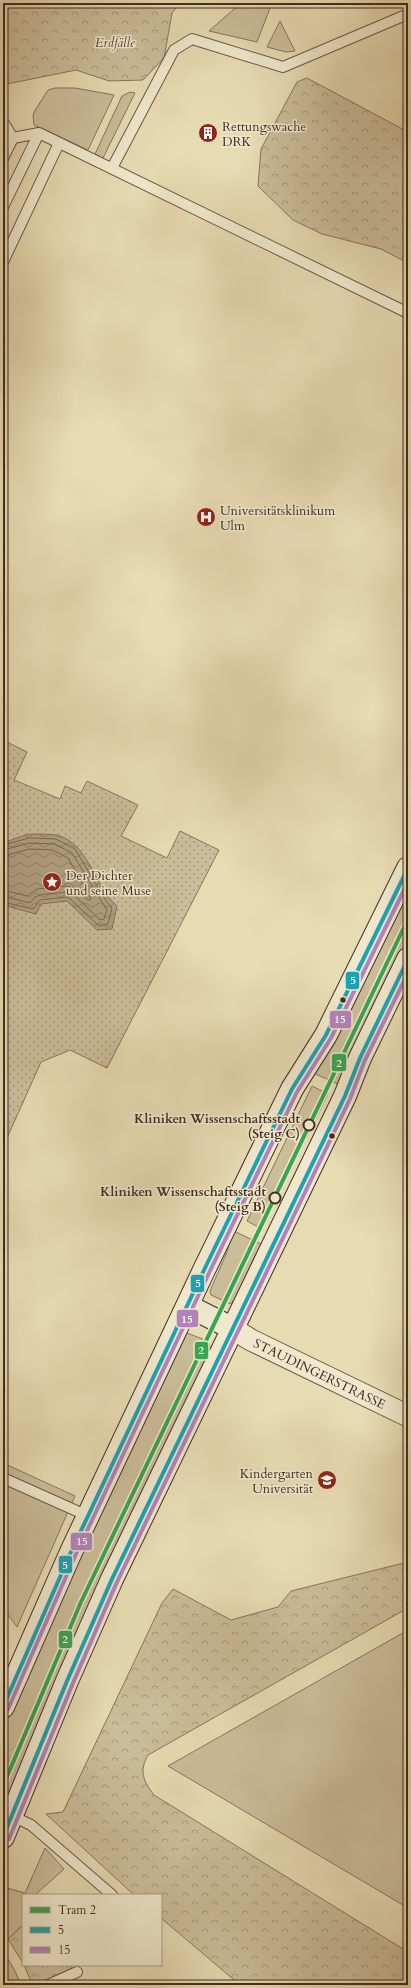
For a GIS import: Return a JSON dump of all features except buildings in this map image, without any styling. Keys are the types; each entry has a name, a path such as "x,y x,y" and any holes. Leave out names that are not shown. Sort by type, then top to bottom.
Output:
{"street":[{"path":"3,1707 39,1621 88,1516 292,1089 326,1035 408,868"},
{"path":"3,1838 98,1610 232,1328 345,1096 360,1058 408,959"},
{"path":"188,1306 232,1328"},
{"name":"STAUDINGERSTRASSE","path":"232,1328 251,1340 408,1416"}],"lane":[{"path":"112,168 174,50 183,43 192,39 283,67 408,14"},
{"path":"3,122 13,138"},
{"path":"13,138 39,133 408,313"},
{"path":"3,207 39,133"},
{"path":"3,158 13,138"},
{"path":"3,262 60,143"},
{"path":"3,1478 88,1516"},
{"path":"12,1816 31,1825 111,1894"},
{"path":"48,1985 77,1972"}],"green space":[{"name":"Erdfälle","path":"3,3 180,3 172,13 164,58 143,80 109,81 76,70 7,84 3,79"},
{"path":"241,3 272,3 257,42 209,31"},
{"path":"280,21 295,51 286,52 267,47"},
{"path":"307,78 408,132 408,263 381,249 322,234 293,220 258,186 261,149 297,82"},
{"path":"55,88 75,88 114,95 88,150 34,125 34,112 48,90"},
{"path":"130,92 135,93 103,158 95,154 122,96"},
{"path":"3,740 27,752 14,780 60,799 65,786 81,793 87,781 138,805 121,836 167,858 180,831 219,850 107,1068 70,1050 41,1062 3,1147"},
{"path":"408,884 408,945 342,1086 309,1071"},
{"path":"312,1086 328,1094 262,1229 247,1221"},
{"path":"232,1230 265,1246 235,1299 230,1304 211,1295 210,1291 227,1252"},
{"path":"187,1333 208,1341 210,1351 3,1823 3,1727 29,1663"},
{"path":"3,1463 75,1496 17,1627 3,1608"},
{"path":"408,1562 408,1608 148,1755 143,1771 145,1780 154,1795 408,1952 408,1985 240,1985 162,1919 162,1894 133,1894 46,1814 63,1812 162,1603 173,1589 231,1620 278,1607 291,1591"},
{"path":"408,1630 408,1908 168,1766"},
{"path":"45,1848 64,1869 36,1894 22,1894 22,1926 8,1939 3,1933 3,1887 25,1893"},
{"path":"22,1926 22,1961 8,1939"},
{"path":"3,1951 14,1969 21,1985 8,1981 3,1972"},
{"path":"24,1966 71,1966 72,1968 49,1979 32,1984"}],"water":[{"path":"28,834 56,835 67,840 84,856 102,888 117,906 112,929 97,930 67,901 41,904 36,914 3,905 3,843"}],"tram line":[{"name":"2","path":"3,1786 81,1602 408,919"}],"transit line":[{"name":"5","path":"3,1707 71,1552 204,1270 292,1089 326,1035 408,868"},
{"name":"15","path":"8,1709 76,1554 209,1273 297,1092 331,1038 408,882"},
{"name":"5","path":"3,1837 67,1681 112,1579 345,1096 360,1058 408,959"},
{"name":"15","path":"9,1839 73,1683 117,1582 350,1099 365,1060 408,973"}],"place":[{"name":"Rettungswache DRK","path":"208,133"},
{"name":"Universitätsklinikum Ulm","path":"206,517"},
{"name":"Der Dichter und seine Muse","path":"52,882"},
{"name":"Kliniken Wissenschaftsstadt (Steig C)","path":"309,1125"},
{"name":"Kliniken Wissenschaftsstadt (Steig B)","path":"275,1198"},
{"name":"Kindergarten Universität","path":"327,1480"}]}
